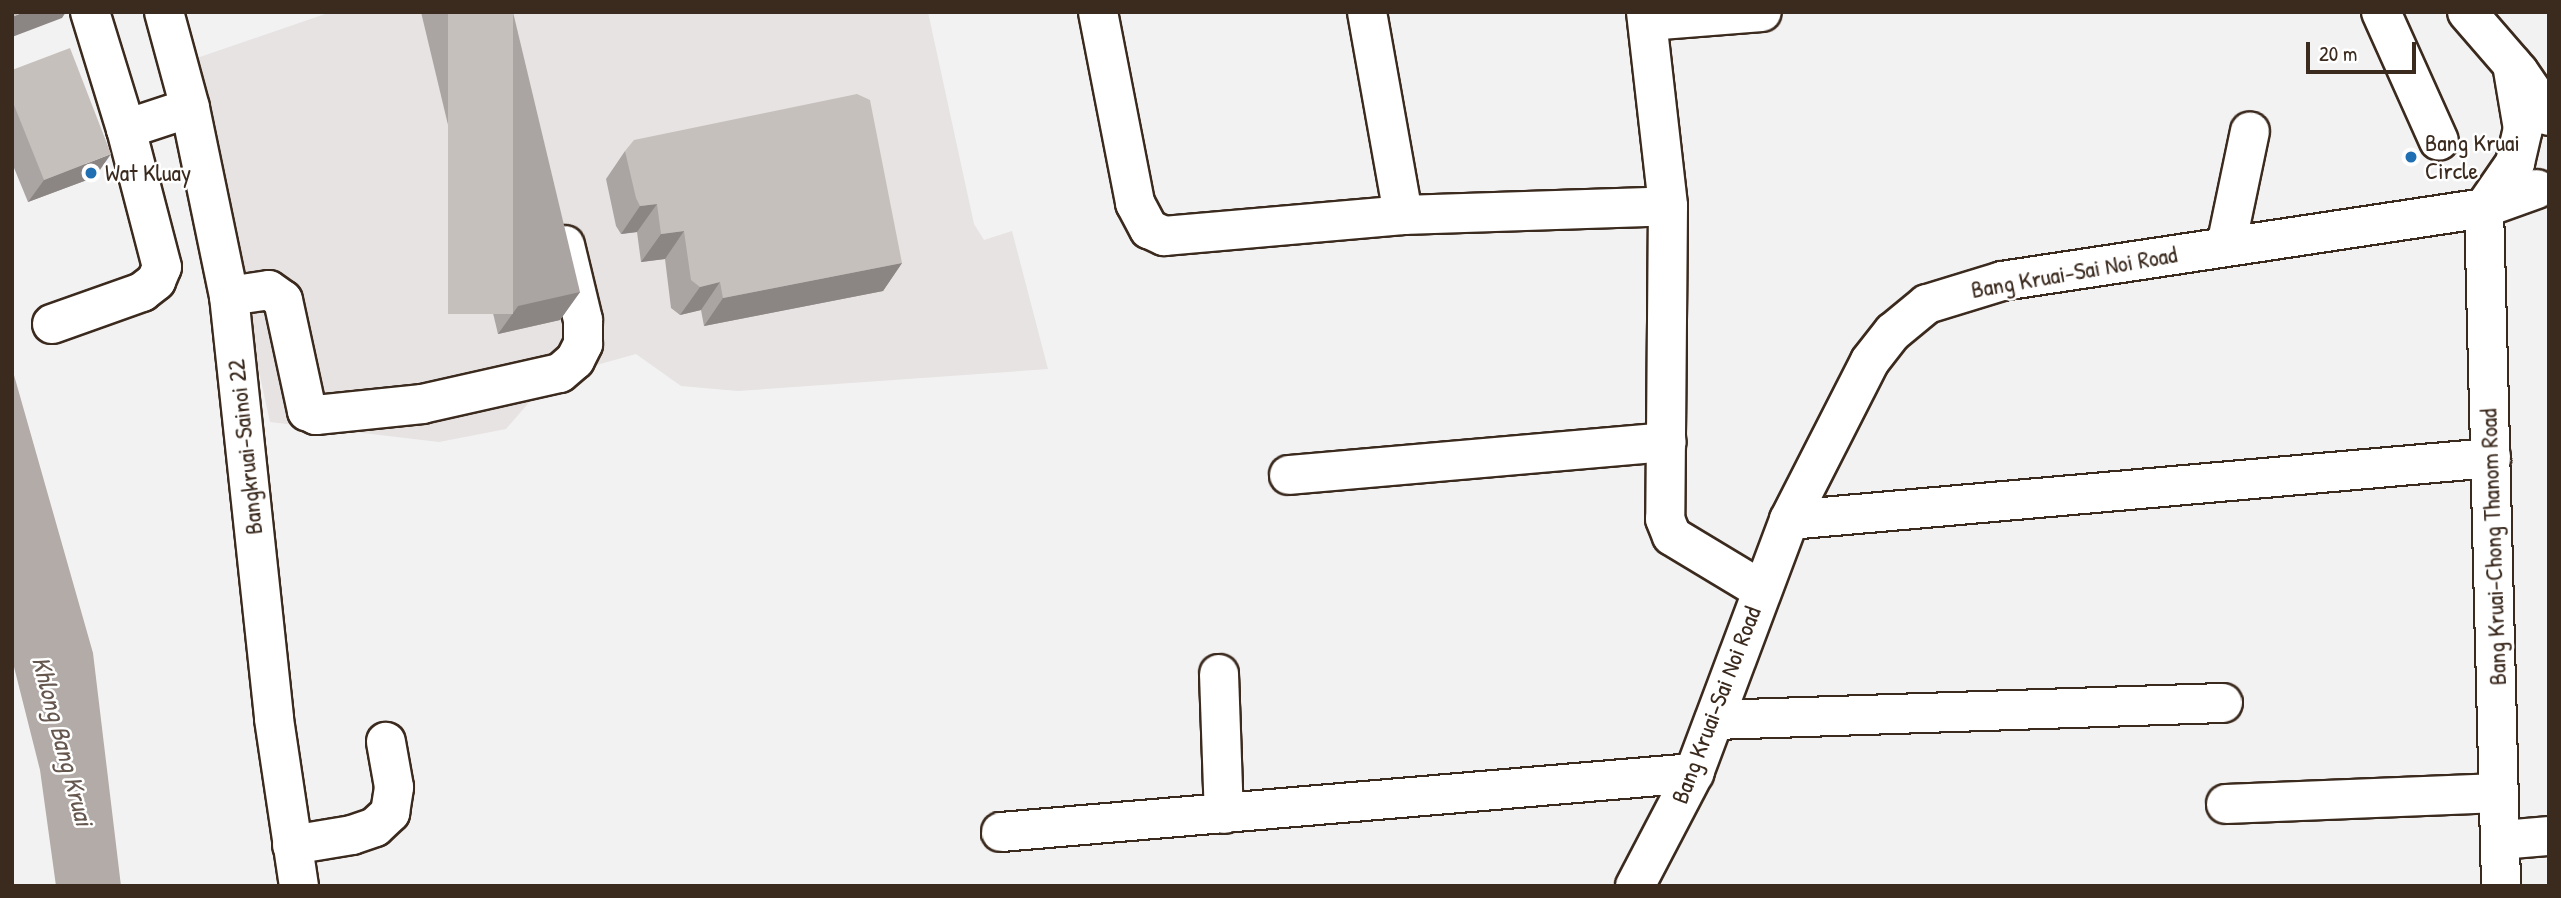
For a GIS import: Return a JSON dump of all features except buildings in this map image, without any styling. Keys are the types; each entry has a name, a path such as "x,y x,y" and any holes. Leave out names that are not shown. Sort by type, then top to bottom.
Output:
{"street":[{"path":"52,324 142,292 156,281 162,267 126,129 90,12"},
{"name":"Bangkruai-Sainoi 22","path":"164,12 190,108 229,296 272,705 299,886"},
{"path":"1098,12 1135,203 1149,229 1164,236 1403,215 1668,206"},
{"path":"1367,12 1403,215"},
{"path":"1760,589 1672,536 1665,519 1668,206 1647,17 1762,12"},
{"path":"2381,12 2439,141"},
{"path":"2466,12 2512,64 2549,116"},
{"path":"2512,64 2549,82"},
{"path":"2484,208 2515,163 2523,129 2512,64"},
{"path":"126,129 190,108"},
{"path":"2226,246 2250,131"},
{"path":"2543,195 2536,163 2549,146"},
{"name":"Bang Kruai-Sai Noi Road","path":"1643,882 1694,773 1760,589 1788,520 1870,361 1893,332 1927,304 2003,281 2484,208 2543,195"},
{"path":"229,296 269,290 278,293 303,401 307,411 316,415 422,404 560,373 575,360 583,344 583,320 556,204"},
{"name":"Bang Kruai-Chong Thanom Road","path":"2484,208 2501,886"},
{"path":"1289,475 1667,442"},
{"path":"1788,520 2491,458"},
{"path":"1219,674 1224,814"},
{"path":"1715,720 2223,703"},
{"path":"292,845 352,835 375,827 390,813 394,787 386,742"},
{"path":"1001,832 1694,773"},
{"path":"2227,804 2499,793"},
{"path":"2501,840 2549,836"}],"shaded area":[{"path":"331,12 928,12 974,224 984,240 1012,231 1048,369 738,391 681,386 636,354 550,378 506,429 439,442 270,422 191,60"}],"water":[{"name":"Khlong Bang Kruai","path":"12,368 93,653 121,886 56,886 40,770 12,659"}],"place":[{"name":"Bang Kruai Circle","path":"2411,157"},
{"name":"Wat Kluay","path":"91,173"}]}
